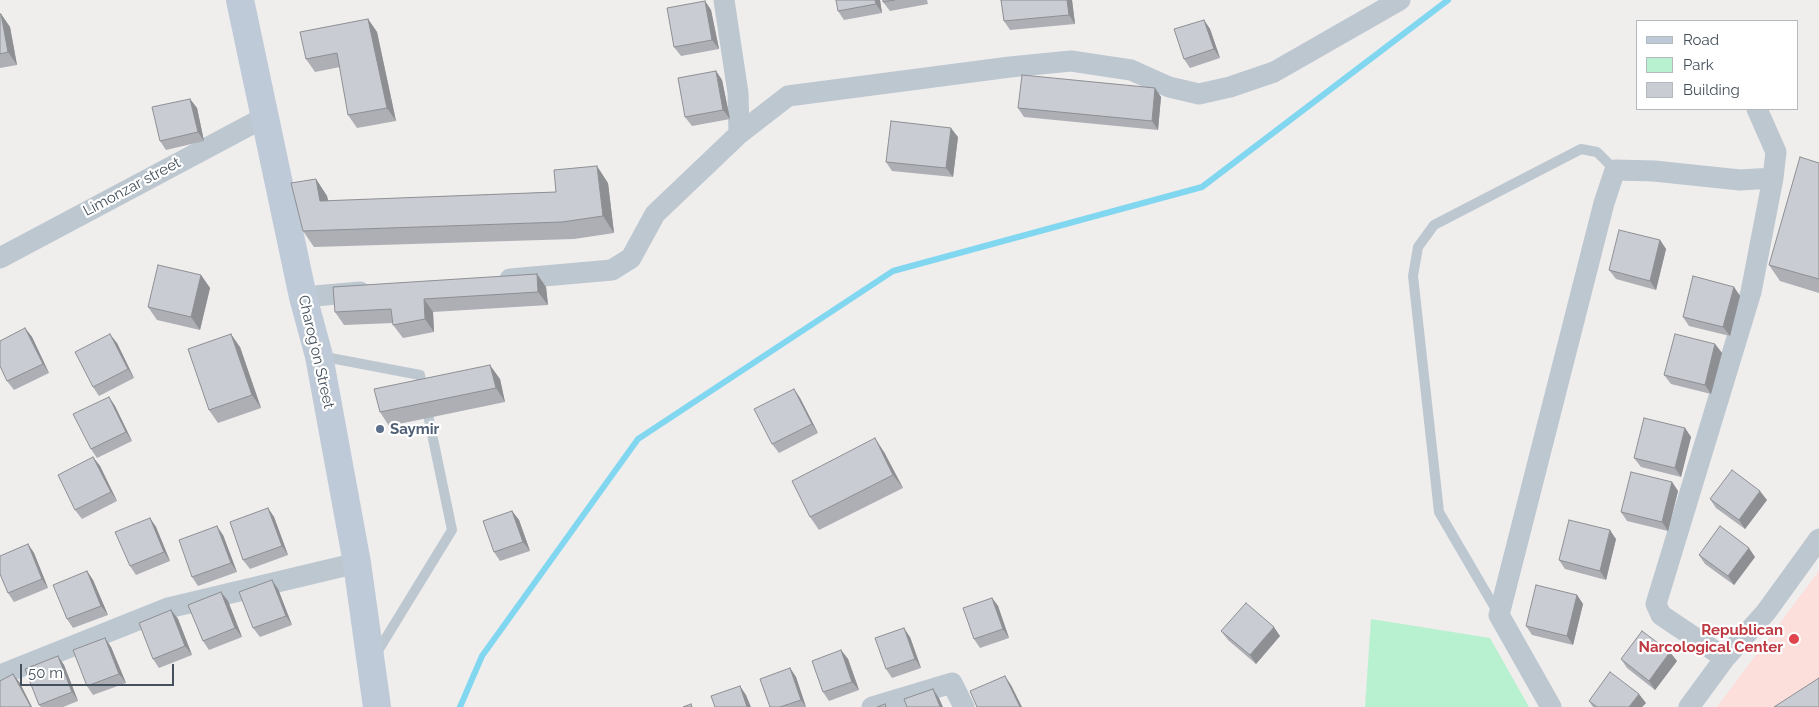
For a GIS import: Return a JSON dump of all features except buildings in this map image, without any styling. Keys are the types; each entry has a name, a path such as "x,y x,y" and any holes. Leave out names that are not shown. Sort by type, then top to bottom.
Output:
{"main road":[{"name":"Charog'on Street","path":"240,0 304,297 319,356 357,563 377,707"}],"street":[{"path":"724,0 738,93 739,134"},
{"path":"492,280 612,270 632,258 655,214 739,134 788,96 1071,61 1131,70 1169,87 1199,94 1230,87 1274,72 1400,0"},
{"path":"1725,658 1661,615 1656,604 1751,292 1773,178 1776,152 1756,110"},
{"name":"Limonzar street","path":"0,258 265,117"},
{"path":"1551,707 1499,615 1604,203 1615,170 1654,171 1740,180 1773,178"},
{"path":"304,297 383,290"},
{"path":"1689,707 1725,658 1766,612 1819,539"},
{"path":"0,675 168,608 357,563"},
{"path":"872,707 952,683 964,707"}],"lane":[{"path":"1499,615 1439,512 1413,276 1418,247 1434,225 1581,149 1598,152 1615,170"},
{"path":"319,356 420,375 452,530 370,664"}],"shaded area":[{"name":"Republican Narcological Center","path":"1819,571 1819,707 1717,707"}],"green space":[{"path":"1371,619 1490,638 1529,707 1365,707"}],"waterway":[{"path":"460,707 482,656 638,439 893,271 1202,187 1448,0"}],"place":[{"name":"Saymir","path":"380,429"},
{"name":"Republican Narcological Center","path":"1794,639"}]}
